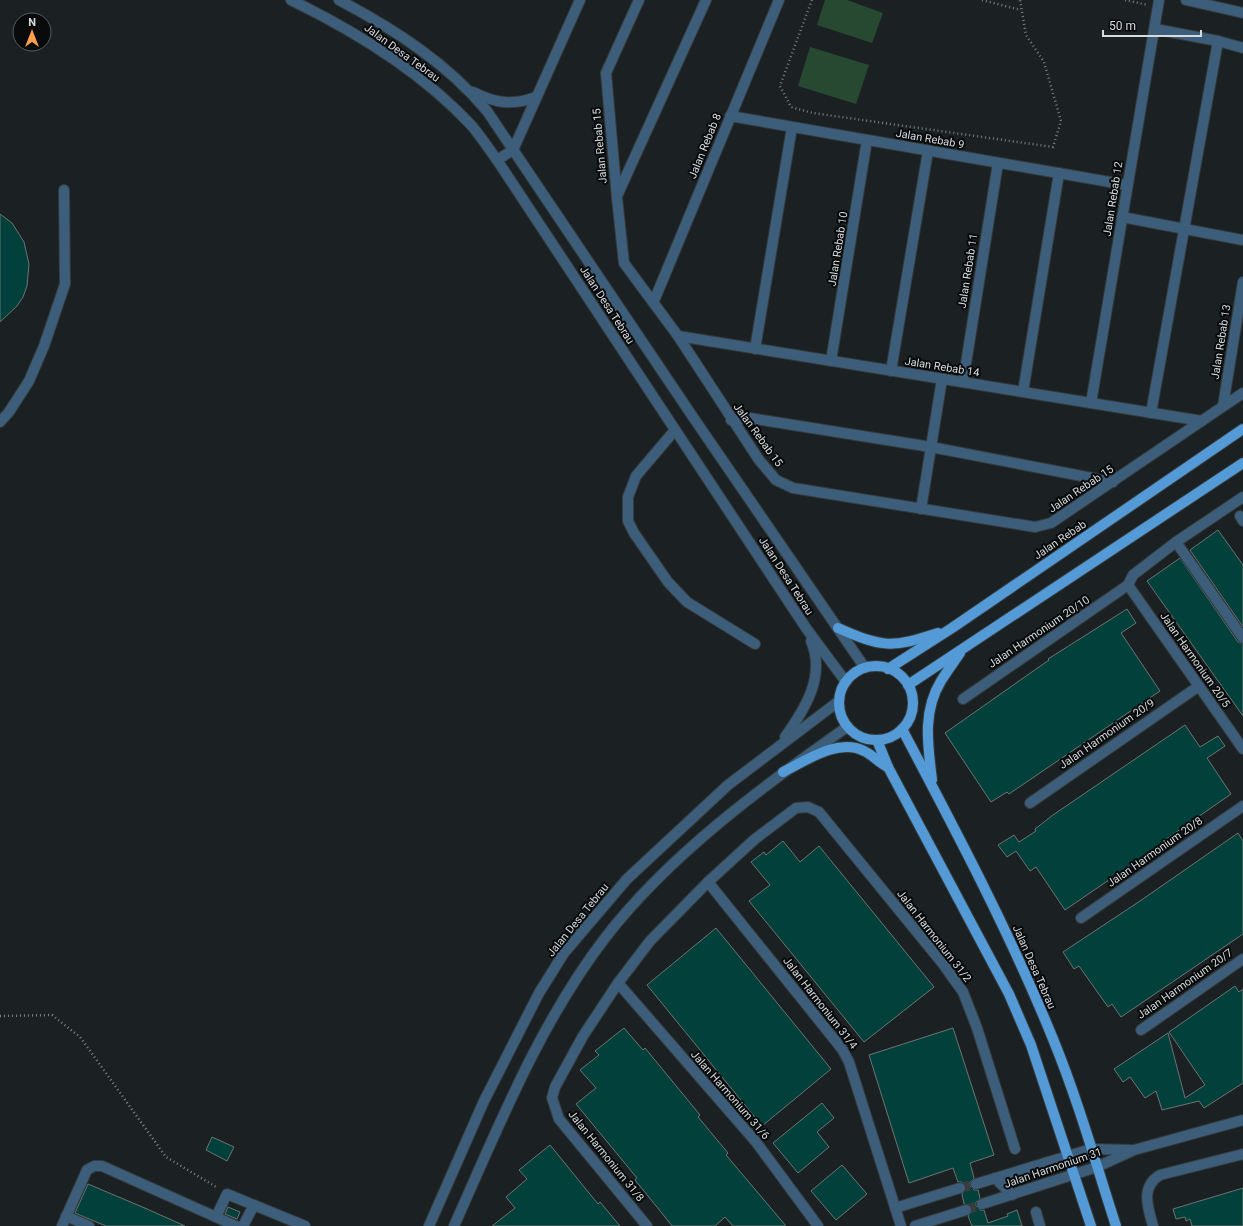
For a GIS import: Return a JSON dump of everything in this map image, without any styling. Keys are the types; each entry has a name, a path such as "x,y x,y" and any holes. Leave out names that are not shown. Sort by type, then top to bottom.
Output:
{"main road":[{"name":"Jalan Rebab","path":"888,669 952,628 1243,429"},
{"path":"908,685 1243,463"},
{"path":"838,628 866,640 888,644 912,642 952,628"},
{"path":"932,786 926,733 930,706 941,680 962,649"},
{"path":"873,667 888,669 896,673 908,685 911,692 912,708 907,722 902,729 887,738 877,740 861,737 848,727 842,719 839,700 841,690 846,682 851,676 865,668 873,667"},
{"name":"Jalan Desa Tebrau","path":"902,729 1028,978 1054,1041 1116,1226"},
{"path":"877,740 888,767 1009,994 1031,1045 1091,1226"},
{"path":"783,772 822,754 842,747 856,748 866,752 888,767"}],"street":[{"name":"Jalan Desa Tebrau","path":"291,0 365,39 420,79 454,108 473,128 497,160 806,628 846,682"},
{"name":"Jalan Desa Tebrau","path":"339,0 374,18 452,74 469,90 487,111 695,420 865,668"},
{"path":"497,160 513,150 580,0"},
{"name":"Jalan Rebab 15","path":"639,0 606,73 624,263 678,336 759,460 776,480 793,488 1035,527 1051,523 1243,393"},
{"path":"617,198 706,0"},
{"name":"Jalan Rebab 8","path":"654,302 779,0"},
{"name":"Jalan Rebab 12","path":"1091,403 1159,0"},
{"path":"1186,0 1243,13"},
{"path":"1155,29 1218,40 1243,48"},
{"path":"1151,413 1218,40"},
{"path":"469,90 495,101 508,103 522,102 536,97"},
{"name":"Jalan Rebab 9","path":"730,116 1127,185"},
{"path":"755,349 792,127"},
{"name":"Jalan Rebab 10","path":"832,361 867,140"},
{"path":"891,371 928,151"},
{"name":"Jalan Rebab 11","path":"963,382 998,163"},
{"path":"1023,392 1059,173"},
{"path":"0,422 10,412 28,381 44,346 65,284 64,190"},
{"path":"1122,217 1243,240"},
{"name":"Jalan Rebab 13","path":"1223,406 1243,282"},
{"name":"Jalan Rebab 14","path":"678,336 1202,421"},
{"path":"921,509 942,379"},
{"path":"732,420 750,418 931,447 1113,482"},
{"path":"675,430 636,476 628,497 628,521 634,533 668,582 687,602 755,644"},
{"name":"Jalan Harmonium 20/10","path":"963,699 1128,585 1133,575 1176,542 1243,497"},
{"path":"1176,542 1243,638"},
{"name":"Jalan Harmonium 20/5","path":"1128,585 1243,749"},
{"path":"777,747 800,716 816,676 816,655 806,628"},
{"name":"Jalan Harmonium 20/9","path":"1030,803 1198,686"},
{"name":"Jalan Desa Tebrau","path":"428,1226 484,1101 539,993 564,954 627,879 728,785 839,700"},
{"path":"454,1226 535,1052 572,986 606,938 645,893 696,842 783,772 848,727"},
{"name":"Jalan Harmonium 20/8","path":"1081,918 1243,806"},
{"name":"Jalan Harmonium 31/2","path":"708,882 755,839 796,808 808,807 819,812 943,964 963,992 977,1028 1015,1149"},
{"path":"618,984 650,941 708,882"},
{"name":"Jalan Harmonium 31/4","path":"708,882 842,1049 849,1062 901,1226"},
{"name":"Jalan Harmonium 20/7","path":"1140,1030 1243,959"},
{"name":"Jalan Harmonium 31/8","path":"618,984 583,1036 555,1087 552,1098 559,1118 647,1226"},
{"name":"Jalan Harmonium 31/6","path":"618,984 756,1142 818,1226"},
{"path":"1134,1150 1243,1120"},
{"name":"Jalan Harmonium 31","path":"976,1184 1091,1149 1134,1150"},
{"name":"Jalan Harmonium 31","path":"982,1204 1097,1168 1134,1150"},
{"path":"1153,1226 1146,1203 1149,1185 1152,1179 1160,1175 1243,1154"},
{"path":"62,1226 87,1170 94,1166 102,1166 231,1225"},
{"path":"995,1178 1012,1195"},
{"path":"895,1208 960,1188"},
{"path":"216,1218 227,1194 305,1226"},
{"path":"243,1226 254,1205"},
{"path":"915,1226 966,1210"},
{"path":"1036,1212 1040,1226"},
{"path":"66,1216 89,1226"}],"path":[{"path":"812,0 780,86 791,107 813,113 1053,147 1061,120 1044,62 1026,35 1020,0"},
{"path":"982,0 1021,10"},
{"path":"1125,0 1151,6"},
{"path":"0,1016 52,1015 80,1037 166,1157 227,1194"}],"green space":[{"path":"825,0 847,0 883,13 872,43 817,25"},
{"path":"810,47 869,65 856,104 798,86"}],"building":[{"path":"0,214 12,223 24,242 29,264 27,286 23,297 17,306 0,322"},
{"path":"1218,530 1243,565 1243,627 1190,550"},
{"path":"1180,558 1238,642 1243,644 1243,716 1147,581"},
{"path":"1127,609 1136,623 1121,633 1160,691 1009,794 1007,792 991,802 945,733 1049,660 1048,659"},
{"path":"1185,725 1200,747 1218,736 1225,746 1207,758 1231,794 1162,842 1163,843 1065,910 1036,867 1030,871 1016,851 1007,857 998,845 1014,835 1019,842 1036,831 1035,829 1053,815"},
{"path":"1238,833 1243,841 1243,934 1121,1017 1112,1004 1108,1007 1079,966 1074,969 1063,952"},
{"path":"783,841 800,862 819,846 934,987 864,1042 749,901 770,885 751,862 764,852 766,855"},
{"path":"716,928 831,1069 762,1126 647,985"},
{"path":"1235,986 1239,992 1243,989 1243,1083 1204,1108 1199,1101 1162,1110 1156,1091 1145,1098 1130,1077 1123,1082 1114,1069 1168,1033 1185,1098 1205,1085 1169,1032"},
{"path":"624,1028 643,1050 645,1048 700,1115 698,1117 728,1153 726,1155 786,1226 733,1226 725,1217 715,1226 672,1226 635,1180 637,1178 576,1104 596,1088 580,1070 599,1055 595,1051"},
{"path":"953,1028 994,1155 970,1163 974,1178 970,1182 970,1186 974,1190 978,1190 980,1198 976,1202 976,1206 980,1210 984,1210 988,1223 1008,1216 1007,1214 1017,1210 1022,1226 972,1226 968,1216 972,1212 972,1208 970,1205 964,1204 962,1194 966,1190 966,1186 962,1182 958,1182 953,1168 909,1183 869,1055"},
{"path":"822,1103 834,1118 817,1132 829,1147 798,1173 773,1143"},
{"path":"212,1137 234,1147 227,1161 206,1150"},
{"path":"550,1145 598,1204 600,1202 620,1226 492,1226 515,1208 506,1197 527,1179 519,1170"},
{"path":"842,1165 867,1194 836,1220 811,1191"},
{"path":"88,1184 185,1226 106,1226 75,1213"},
{"path":"1243,1188 1243,1226 1192,1226 1190,1219 1186,1221 1185,1217 1176,1219 1173,1209"},
{"path":"228,1207 240,1212 237,1219 225,1214"}],"tunnel":[{"path":"960,1188 976,1184"},
{"path":"966,1210 982,1204"}]}
